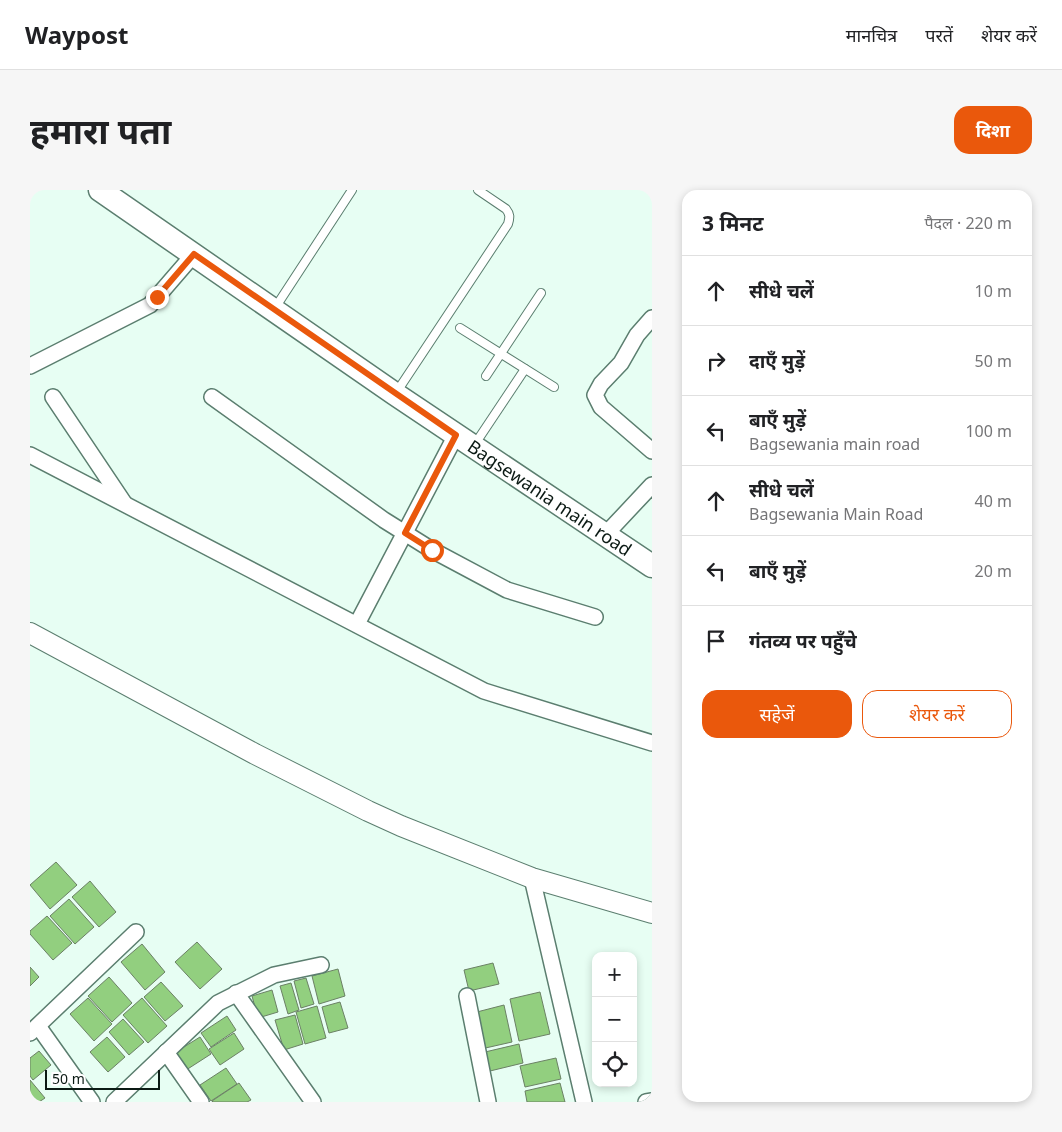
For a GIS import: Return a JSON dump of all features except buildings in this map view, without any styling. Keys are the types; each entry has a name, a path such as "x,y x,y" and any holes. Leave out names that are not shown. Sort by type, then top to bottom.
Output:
{"main road":[{"path":"100,190 274,310"},
{"name":"Bagsewania main road","path":"274,310 395,394 652,566"}],"street":[{"path":"30,366 150,305 194,254"},
{"path":"652,318 636,335 621,363 601,384 595,395 601,407 652,450"},
{"path":"53,397 125,504"},
{"path":"212,397 405,533 507,590 595,617"},
{"path":"357,624 405,533 465,441"},
{"path":"30,455 484,691 652,743"},
{"path":"606,534 652,485"},
{"path":"30,633 255,754 401,826 532,878 652,913"},
{"path":"532,878 584,1102"},
{"path":"92,1102 34,1029 136,932"},
{"path":"114,1102 218,1003 274,975 321,965"},
{"path":"236,994 313,1102"},
{"path":"467,996 488,1102"},
{"path":"166,1052 201,1102"},
{"path":"646,1102 652,1101"}],"lane":[{"path":"274,310 352,190"},
{"path":"395,394 508,224 509,213 506,209 478,190"},
{"path":"486,376 541,293"},
{"path":"460,328 554,387"},
{"path":"465,441 525,369"}],"route":[{"path":"157,297 194,254 456,435 405,533 432,550"}]}
